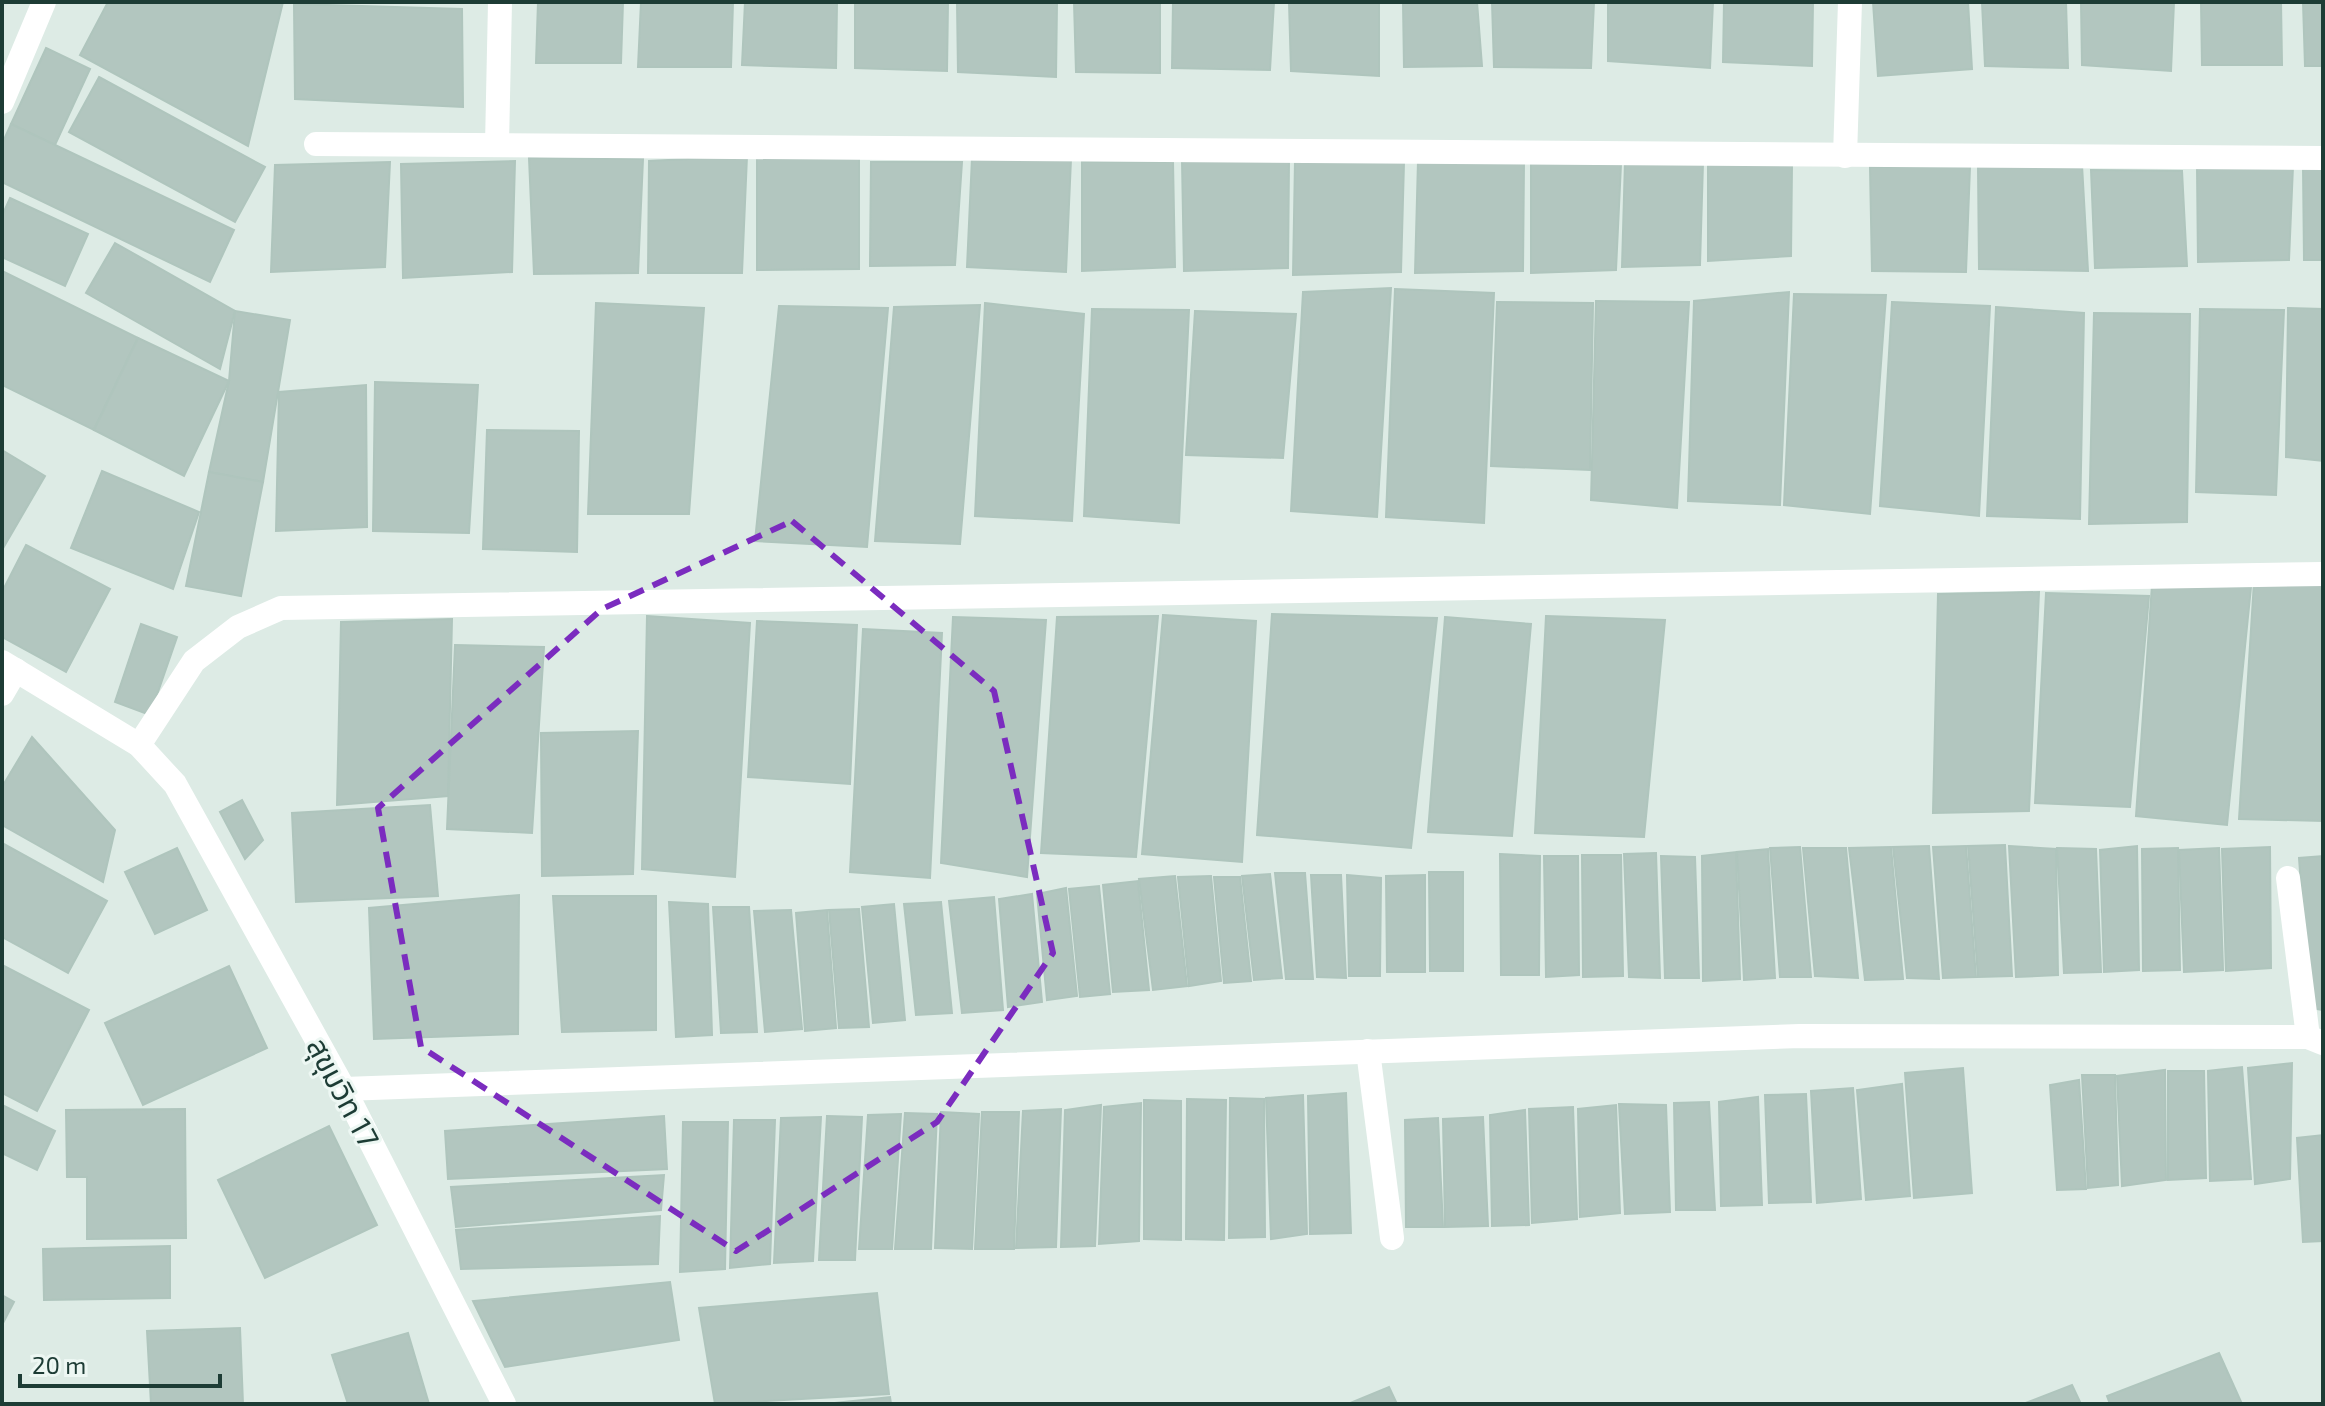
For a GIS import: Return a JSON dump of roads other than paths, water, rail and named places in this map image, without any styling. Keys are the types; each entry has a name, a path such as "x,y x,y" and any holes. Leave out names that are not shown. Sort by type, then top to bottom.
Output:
{"street":[{"path":"2,102 44,2"},
{"path":"497,145 500,2"},
{"path":"1845,156 1850,2"},
{"path":"316,144 2323,158"},
{"path":"139,745 194,661 238,627 281,608 2323,574"},
{"path":"2,694 9,666"},
{"name":"สุขุมวิท 17","path":"9,666 139,745 175,784 344,1089 504,1404"},
{"path":"344,1089 1800,1036 2315,1040 2288,878"},
{"path":"1368,1051 1392,1238"}]}
